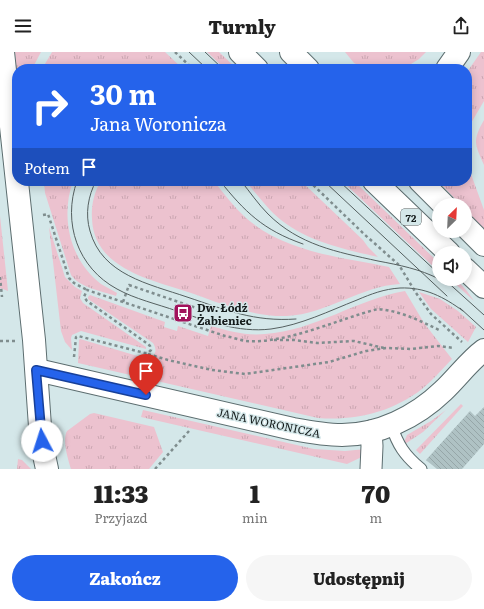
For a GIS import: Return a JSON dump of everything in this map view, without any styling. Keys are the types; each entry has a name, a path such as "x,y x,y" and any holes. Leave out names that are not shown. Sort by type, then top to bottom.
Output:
{"street":[{"path":"3,52 12,136"},
{"path":"240,52 252,64"},
{"path":"293,52 304,64"},
{"path":"293,52 313,64"},
{"path":"450,64 458,52"},
{"path":"17,186 34,340 42,441 47,469"},
{"name":"72","path":"379,186 442,246"},
{"path":"425,186 437,198"},
{"path":"472,233 484,245"},
{"path":"472,275 484,286"},
{"name":"JANA WORONICZA","path":"36,370 308,432 343,435 381,428 416,412 430,402 478,348"},
{"path":"371,469 372,457 381,428"}],"lane":[{"path":"381,428 421,469"}],"path":[{"path":"175,52 188,64"},
{"path":"314,186 399,265 431,314 478,348"},
{"path":"43,215 48,214 69,278 74,283 87,290 225,336 246,341 294,340 317,343 354,341 386,348 411,349 438,346 454,348"},
{"path":"0,277 2,297"},
{"path":"123,302 129,285 208,312"},
{"path":"87,290 84,297 87,301 150,346 150,352 145,353"},
{"path":"266,340 309,330 378,309 405,314 439,330"},
{"path":"74,357 76,339 78,336 168,360 212,370 245,374 329,362 366,351 386,348"},
{"path":"0,341 15,341"},
{"path":"155,469 189,431"}],"green space":[{"path":"15,52 41,52 35,64 16,64"},
{"path":"52,52 165,52 178,64 45,64"},
{"path":"207,52 219,52 232,64 220,64"},
{"path":"345,52 426,52 411,64 354,63"},
{"path":"481,52 484,52 484,101 472,121 472,65"},
{"path":"484,120 484,165 477,147 476,138"},
{"path":"472,177 484,210 484,229 472,216 472,198 454,198 443,186 472,186"},
{"path":"44,186 72,186 69,195 68,224 70,237 75,251 90,274 101,284 117,293 116,296 86,286 71,275 45,193"},
{"path":"99,186 218,186 246,218 278,239 314,252 389,267 400,284 386,286 358,294 330,306 302,314 274,316 238,309 143,277 114,261 103,250 95,236 92,214 95,194"},
{"path":"249,186 306,186 363,240 378,257 327,244 303,234 292,228 271,211"},
{"path":"347,186 359,186 432,256 432,265"},
{"path":"0,216 8,291 0,288"},
{"path":"49,227 65,277 75,287 82,291 80,298 83,303 146,347 146,349 81,331 72,335 72,350 65,342 61,331"},
{"path":"458,286 462,286 474,301"},
{"path":"405,291 424,323 452,359 426,386 410,397 386,409 360,416 332,419 318,418 78,363 80,339 141,357 148,357 155,353 153,343 88,299 90,295 165,322 164,327 177,331 178,326 208,336 211,326 244,334 283,332 318,321 387,295"},
{"path":"419,292 440,299 458,311 476,327 468,342 431,309"},
{"path":"461,404 463,406 420,454 416,450"},
{"path":"143,410 314,449 345,451 366,449 366,455 347,464 141,417"},
{"path":"446,410 423,432 405,444 404,442 407,435"},
{"path":"94,413 154,427 163,452 149,469 71,469 65,444 67,431 90,414"},
{"path":"18,459 22,460 31,469 17,469"}],"building":[{"path":"484,407 484,444 462,469 437,469 426,460 470,411 475,416"}],"tram line":[{"path":"189,52 202,64"},
{"path":"205,52 218,64"},
{"path":"76,186 71,213 73,228 83,257 92,269 103,280 124,293 200,319 235,328 259,330 271,329 315,317 388,289 400,288 426,291 449,301 463,311"},
{"path":"94,186 88,205 88,225 96,246 105,258 116,268 143,282 240,314 267,319 296,319"},
{"path":"224,186 256,219 277,233 303,244"},
{"path":"245,186 257,202 280,225 306,240 319,246 363,258 402,266 432,276"},
{"path":"329,186 447,296"},
{"path":"344,186 432,267"},
{"path":"452,286 484,315"},
{"path":"460,308 484,330"}],"place":[{"name":"Dw. Łódź Żabieniec","path":"183,313"}],"route":[{"path":"42,441 36,370 146,395"}]}
